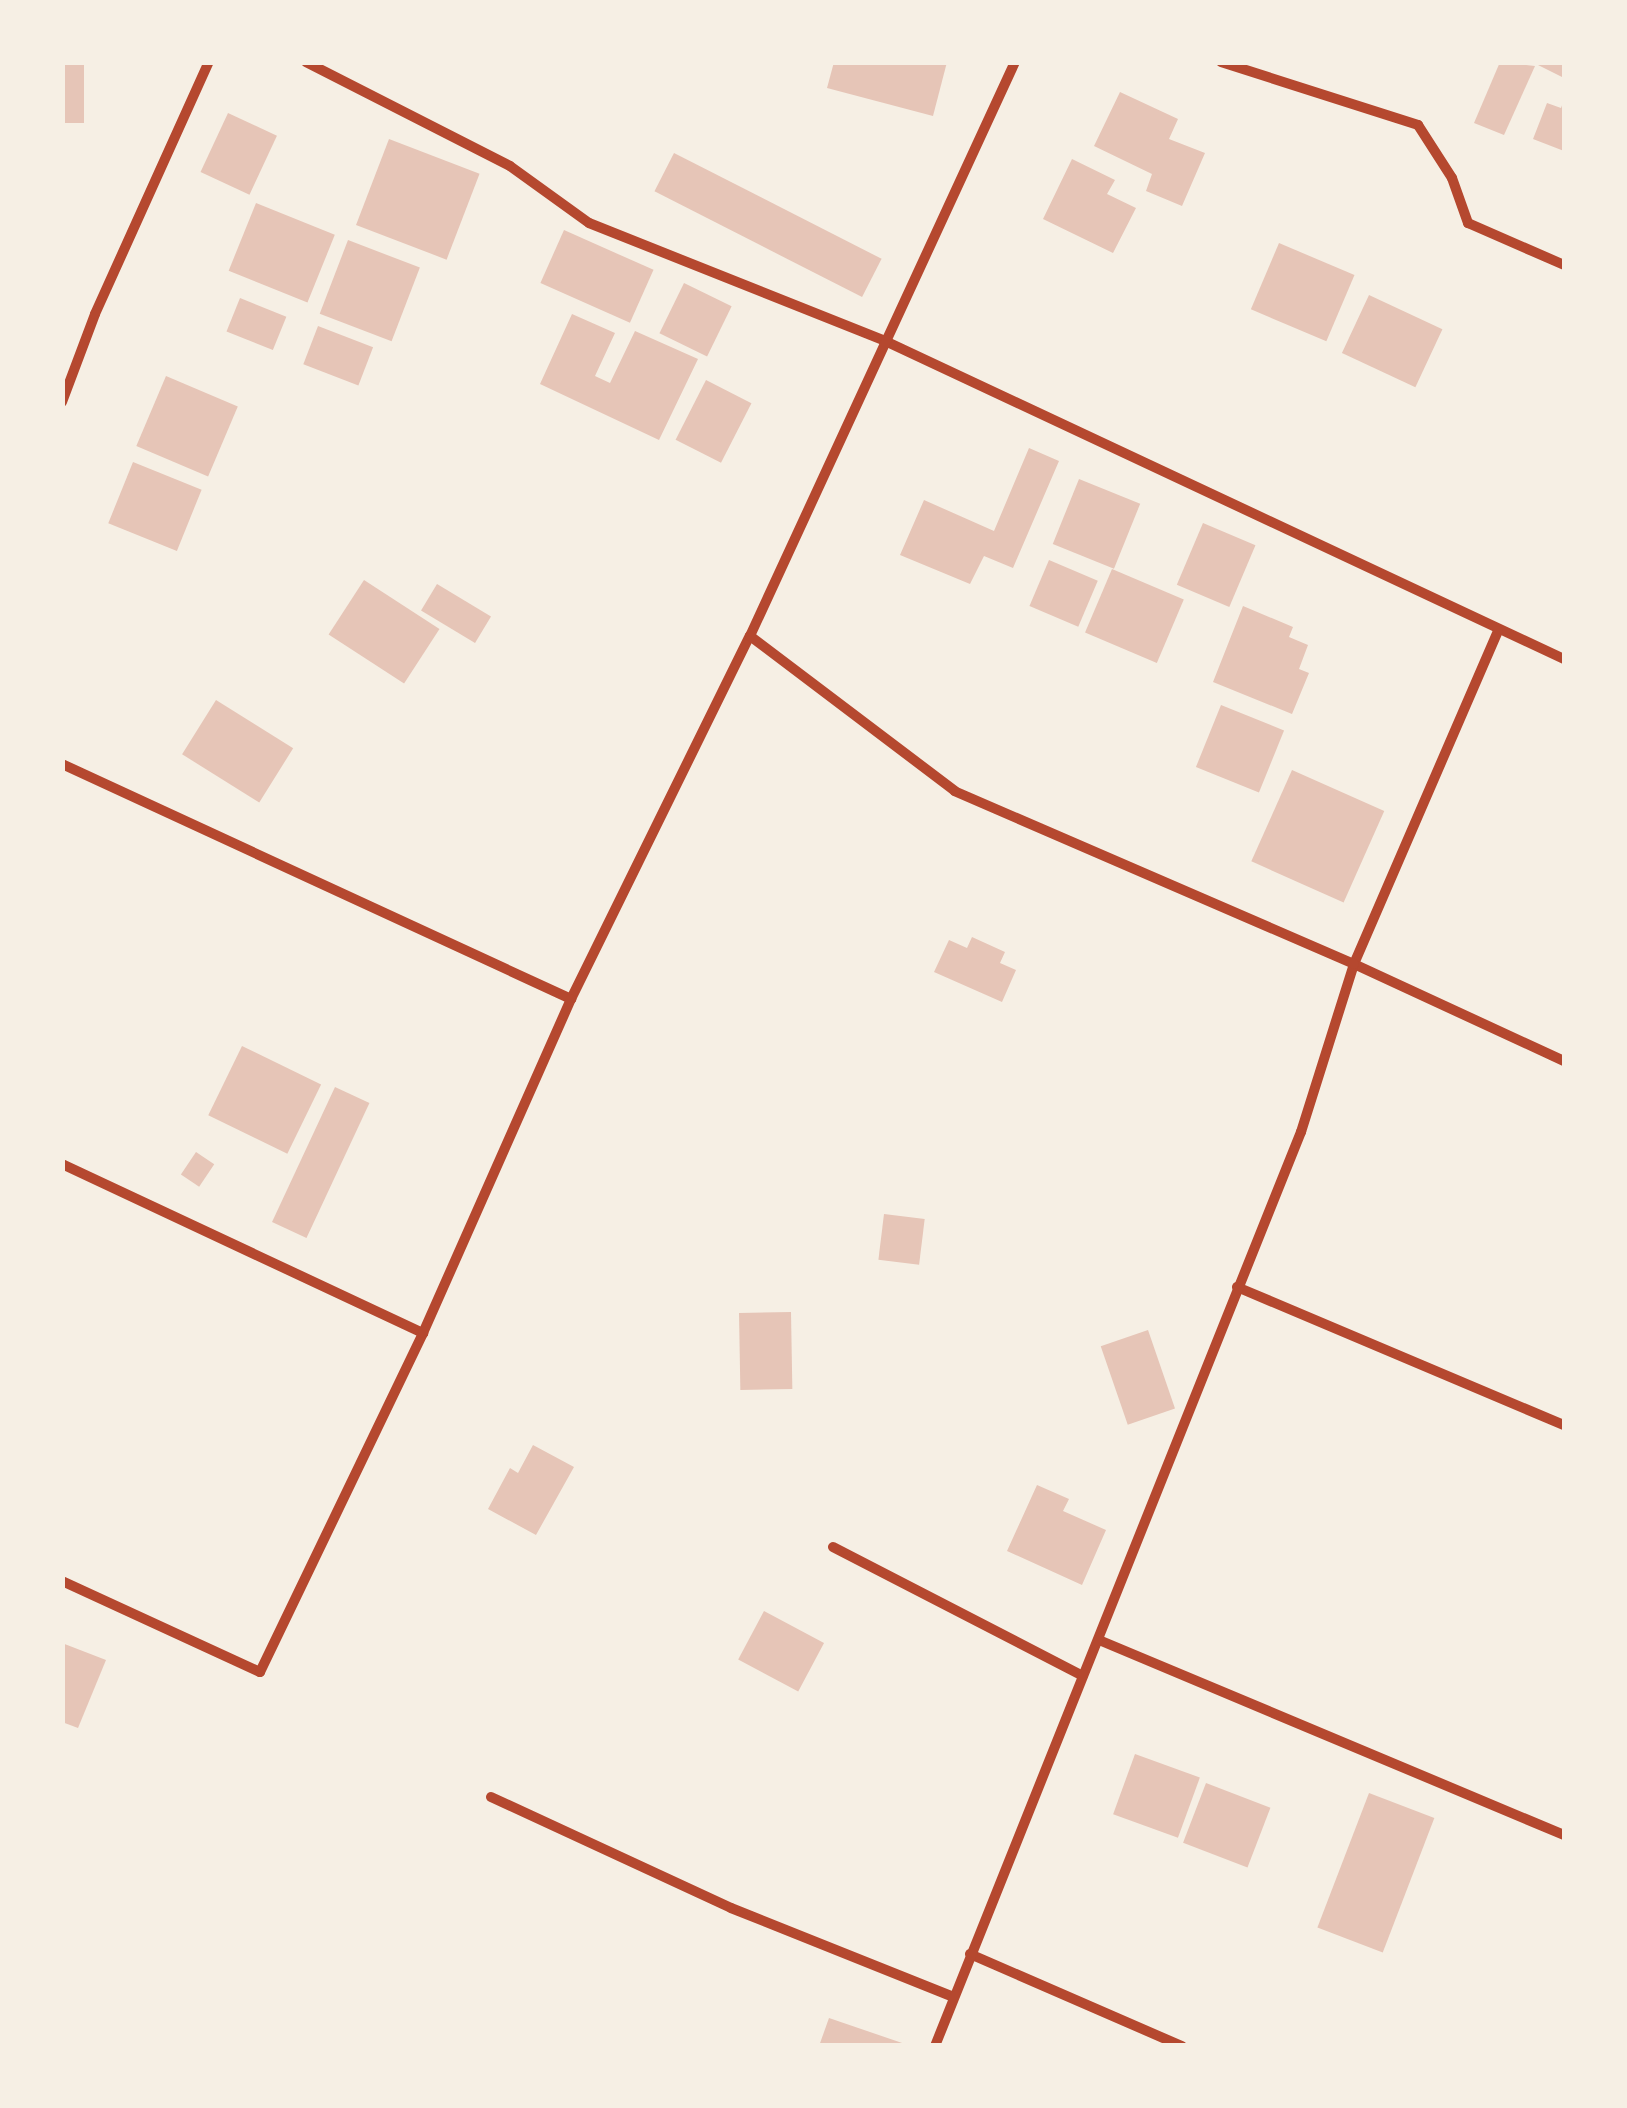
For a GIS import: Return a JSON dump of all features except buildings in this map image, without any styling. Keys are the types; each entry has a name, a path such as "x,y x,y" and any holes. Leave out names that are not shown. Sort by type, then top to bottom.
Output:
{"street":[{"path":"62,402 95,314 209,62"},
{"path":"306,62 510,166 589,223 883,340 1498,631 1564,658"},
{"path":"62,1581 260,1672 423,1333 571,999 750,636 883,340 1015,62"},
{"path":"1221,62 1418,124 1452,178 1468,223 1564,265"},
{"path":"935,2046 1301,1132 1354,964 1498,631"},
{"path":"750,636 956,791 1354,964 1564,1061"},
{"path":"62,764 571,999"},
{"path":"62,1164 423,1333"},
{"path":"1237,1286 1564,1425"},
{"path":"833,1547 1083,1676"},
{"path":"1099,1640 1564,1835"},
{"path":"491,1798 731,1908 954,1997"},
{"path":"970,1954 1182,2046"}]}
